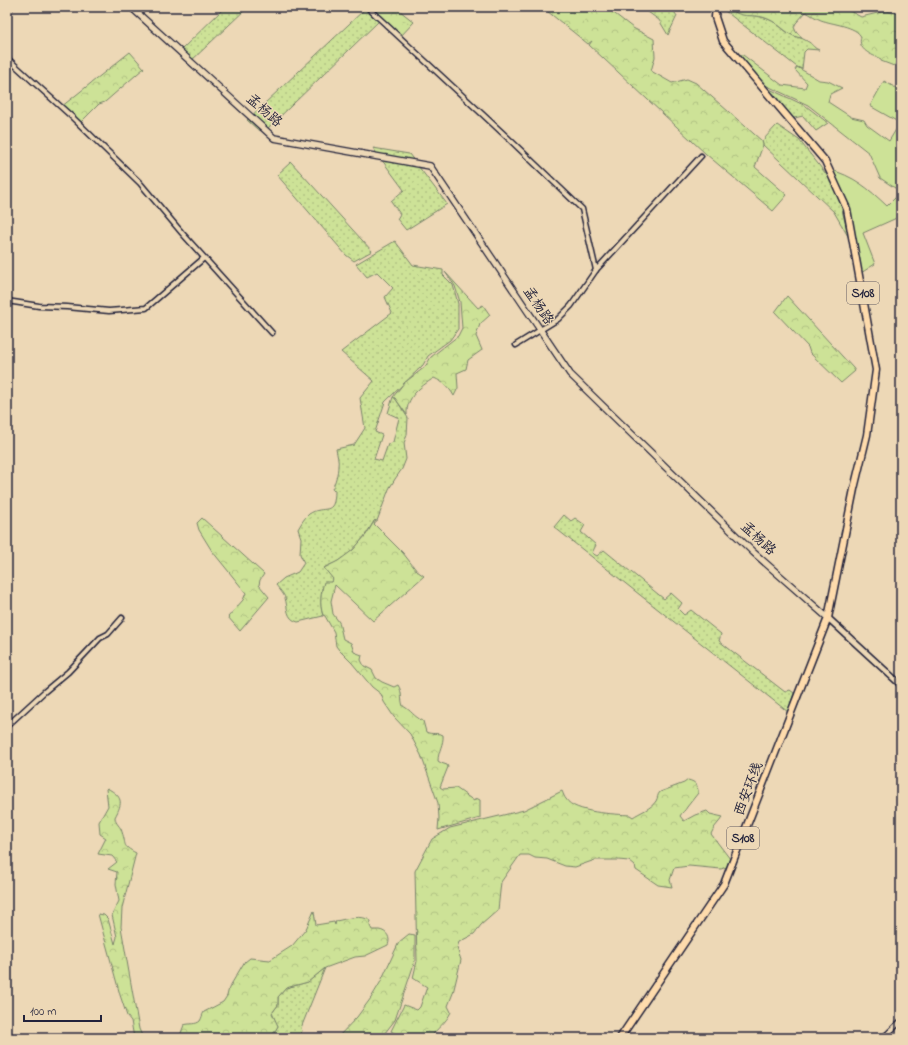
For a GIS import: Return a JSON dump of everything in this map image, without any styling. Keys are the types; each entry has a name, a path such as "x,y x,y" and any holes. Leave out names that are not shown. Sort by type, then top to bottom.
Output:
{"main road":[{"name":"孟杨路","path":"131,7 274,138 430,166 570,374 753,552 828,618"},
{"name":"S108","path":"716,7 715,17 723,41 825,161 847,209 868,319 876,370 867,435 854,489 828,618"},
{"name":"西安环线","path":"620,1038 724,884 828,618"}],"street":[{"path":"7,10 11,7"},
{"path":"367,7 582,209 596,270"},
{"path":"7,58 71,116 140,184 272,333"},
{"path":"516,345 558,319 571,306 596,270 701,156"},
{"path":"7,301 39,306 109,311 146,308 204,258"},
{"path":"7,726 68,672 100,638 108,634 122,618"},
{"name":"孟杨路","path":"828,618 901,685"},
{"path":"883,1038 901,1021"}],"green space":[{"path":"225,7 248,7 189,63 179,52"},
{"path":"367,7 395,7 414,22 400,37"},
{"path":"542,7 606,7 633,28 654,39 655,57 651,71 672,83 687,79 696,83 762,141 763,145 755,167 787,195 773,211 706,154 589,45 592,41 588,44"},
{"path":"641,7 671,7 677,16 668,35 659,20"},
{"path":"720,7 728,7 742,14 763,17 771,20 788,33 805,40 819,50 807,49 804,52 802,69 797,67"},
{"path":"728,7 842,7 861,17 886,11 901,14 901,56 894,66 881,61 881,59 863,49 860,42 861,37 859,33 849,28 821,20 806,12 794,27 796,32 803,38 793,36 773,21 757,16 738,14"},
{"path":"365,9 379,21 264,132 257,129 247,120"},
{"path":"130,52 144,68 105,102 99,104 79,124 61,107"},
{"path":"738,54 743,55 782,85 805,88 807,83 795,70 797,67 819,80 828,81 842,88 830,94 828,102 851,117 864,120 867,125 889,141 900,123 870,106 884,81 896,88 901,88 901,192 880,178 869,153 808,105 761,83"},
{"path":"763,86 806,106 828,123 816,131 803,116 790,119"},
{"path":"777,125 799,140 830,179 839,198 849,238 834,212 763,145 762,141"},
{"path":"373,148 409,154 447,204 406,230 397,219 400,214 391,201 404,190"},
{"path":"291,162 372,251 354,261 346,255 277,175"},
{"path":"828,169 846,175 860,183 887,206 901,192 901,216 863,233 875,264 861,273 847,204"},
{"path":"395,241 413,265 443,270 443,275 453,285 458,304 458,329 450,340 428,356 423,365 385,402 375,432 382,435 374,459 382,461 388,444 393,442 399,418 388,413 393,397 408,418 407,435 404,443 406,459 402,469 389,489 377,521 374,521 367,533 354,549 344,557 324,568 333,578 331,582 322,588 321,605 323,616 298,622 294,621 289,616 283,593 276,585 284,578 298,572 304,563 300,554 301,538 298,529 304,519 314,511 328,509 333,504 335,490 332,489 336,478 338,464 336,449 354,445 365,428 360,398 374,381 341,352 392,313 385,297 393,288 377,272 367,277 356,264"},
{"path":"445,272 478,308 483,305 490,315 480,324 476,336 482,350 468,360 466,369 457,373 458,388 454,396 446,385 434,378 419,389 411,398 407,409 407,415 393,397 404,383 425,367 431,357 458,336 462,328 460,302 455,286"},
{"path":"787,296 855,371 841,383 810,353 808,347 775,312"},
{"path":"564,515 571,521 575,518 585,525 581,532 596,545 592,553 597,556 604,550 664,599 671,593 682,603 678,609 684,615 691,610 721,634 719,641 785,692 790,690 794,693 788,712 554,527"},
{"path":"202,518 264,574 259,585 269,597 240,631 228,617 243,600 246,593 212,551 199,530 197,523"},
{"path":"375,520 376,521 374,524 403,553 417,571 424,576 373,621 335,585 331,601 333,614 339,622 343,639 351,643 354,652 362,655 361,660 364,666 372,670 376,678 382,682 394,687 398,685 403,706 423,721 426,732 443,735 438,761 447,765 448,767 440,787 443,789 456,788 474,801 476,798 480,800 480,818 438,830 438,803 421,755 410,734 394,717 384,702 381,694 372,687 336,646 334,632 323,615 321,607 324,582 331,582 333,579 324,568 338,561 353,550 366,535"},
{"path":"688,780 696,784 698,793 680,816 684,821 707,811 710,814 723,817 711,834 730,859 727,867 721,869 689,866 674,868 670,880 672,887 658,885 636,870 635,866 629,861 595,860 575,867 565,866 547,859 535,858 529,855 520,855 501,882 498,910 481,925 474,934 459,942 457,948 461,960 453,993 448,1006 451,1012 447,1019 430,1038 402,1038 391,1031 404,1005 417,1010 420,1007 427,987 413,978 417,961 415,871 432,839 450,828 524,810 562,791 570,804 577,807 595,812 630,815 633,817 651,806 656,801 660,792"},
{"path":"107,788 119,797 120,804 115,819 121,830 126,847 136,853 122,908 121,927 139,1029 143,1038 134,1038 131,1021 127,1016 120,995 98,914 104,915 108,919 115,944 117,937 112,915 119,901 116,884 117,872 108,869 117,862 112,856 98,854 106,838 100,834 99,822 108,806"},
{"path":"314,911 316,925 334,922 335,925 336,921 359,917 367,919 371,921 370,926 372,930 379,930 386,933 389,937 388,945 365,956 355,957 325,968 308,982 286,988 278,997 278,1005 272,1013 278,1026 271,1038 179,1038 184,1025 200,1021 204,1012 223,1002 227,996 229,988 245,961 250,958 270,960 292,946 306,929"},
{"path":"409,934 415,935 415,961 395,1020 381,1038 337,1038 357,1017 371,998 380,983 399,942"},
{"path":"325,968 301,1028 302,1031 299,1038 271,1038 278,1026 272,1013 278,1005 278,997 286,988 308,982"}]}
